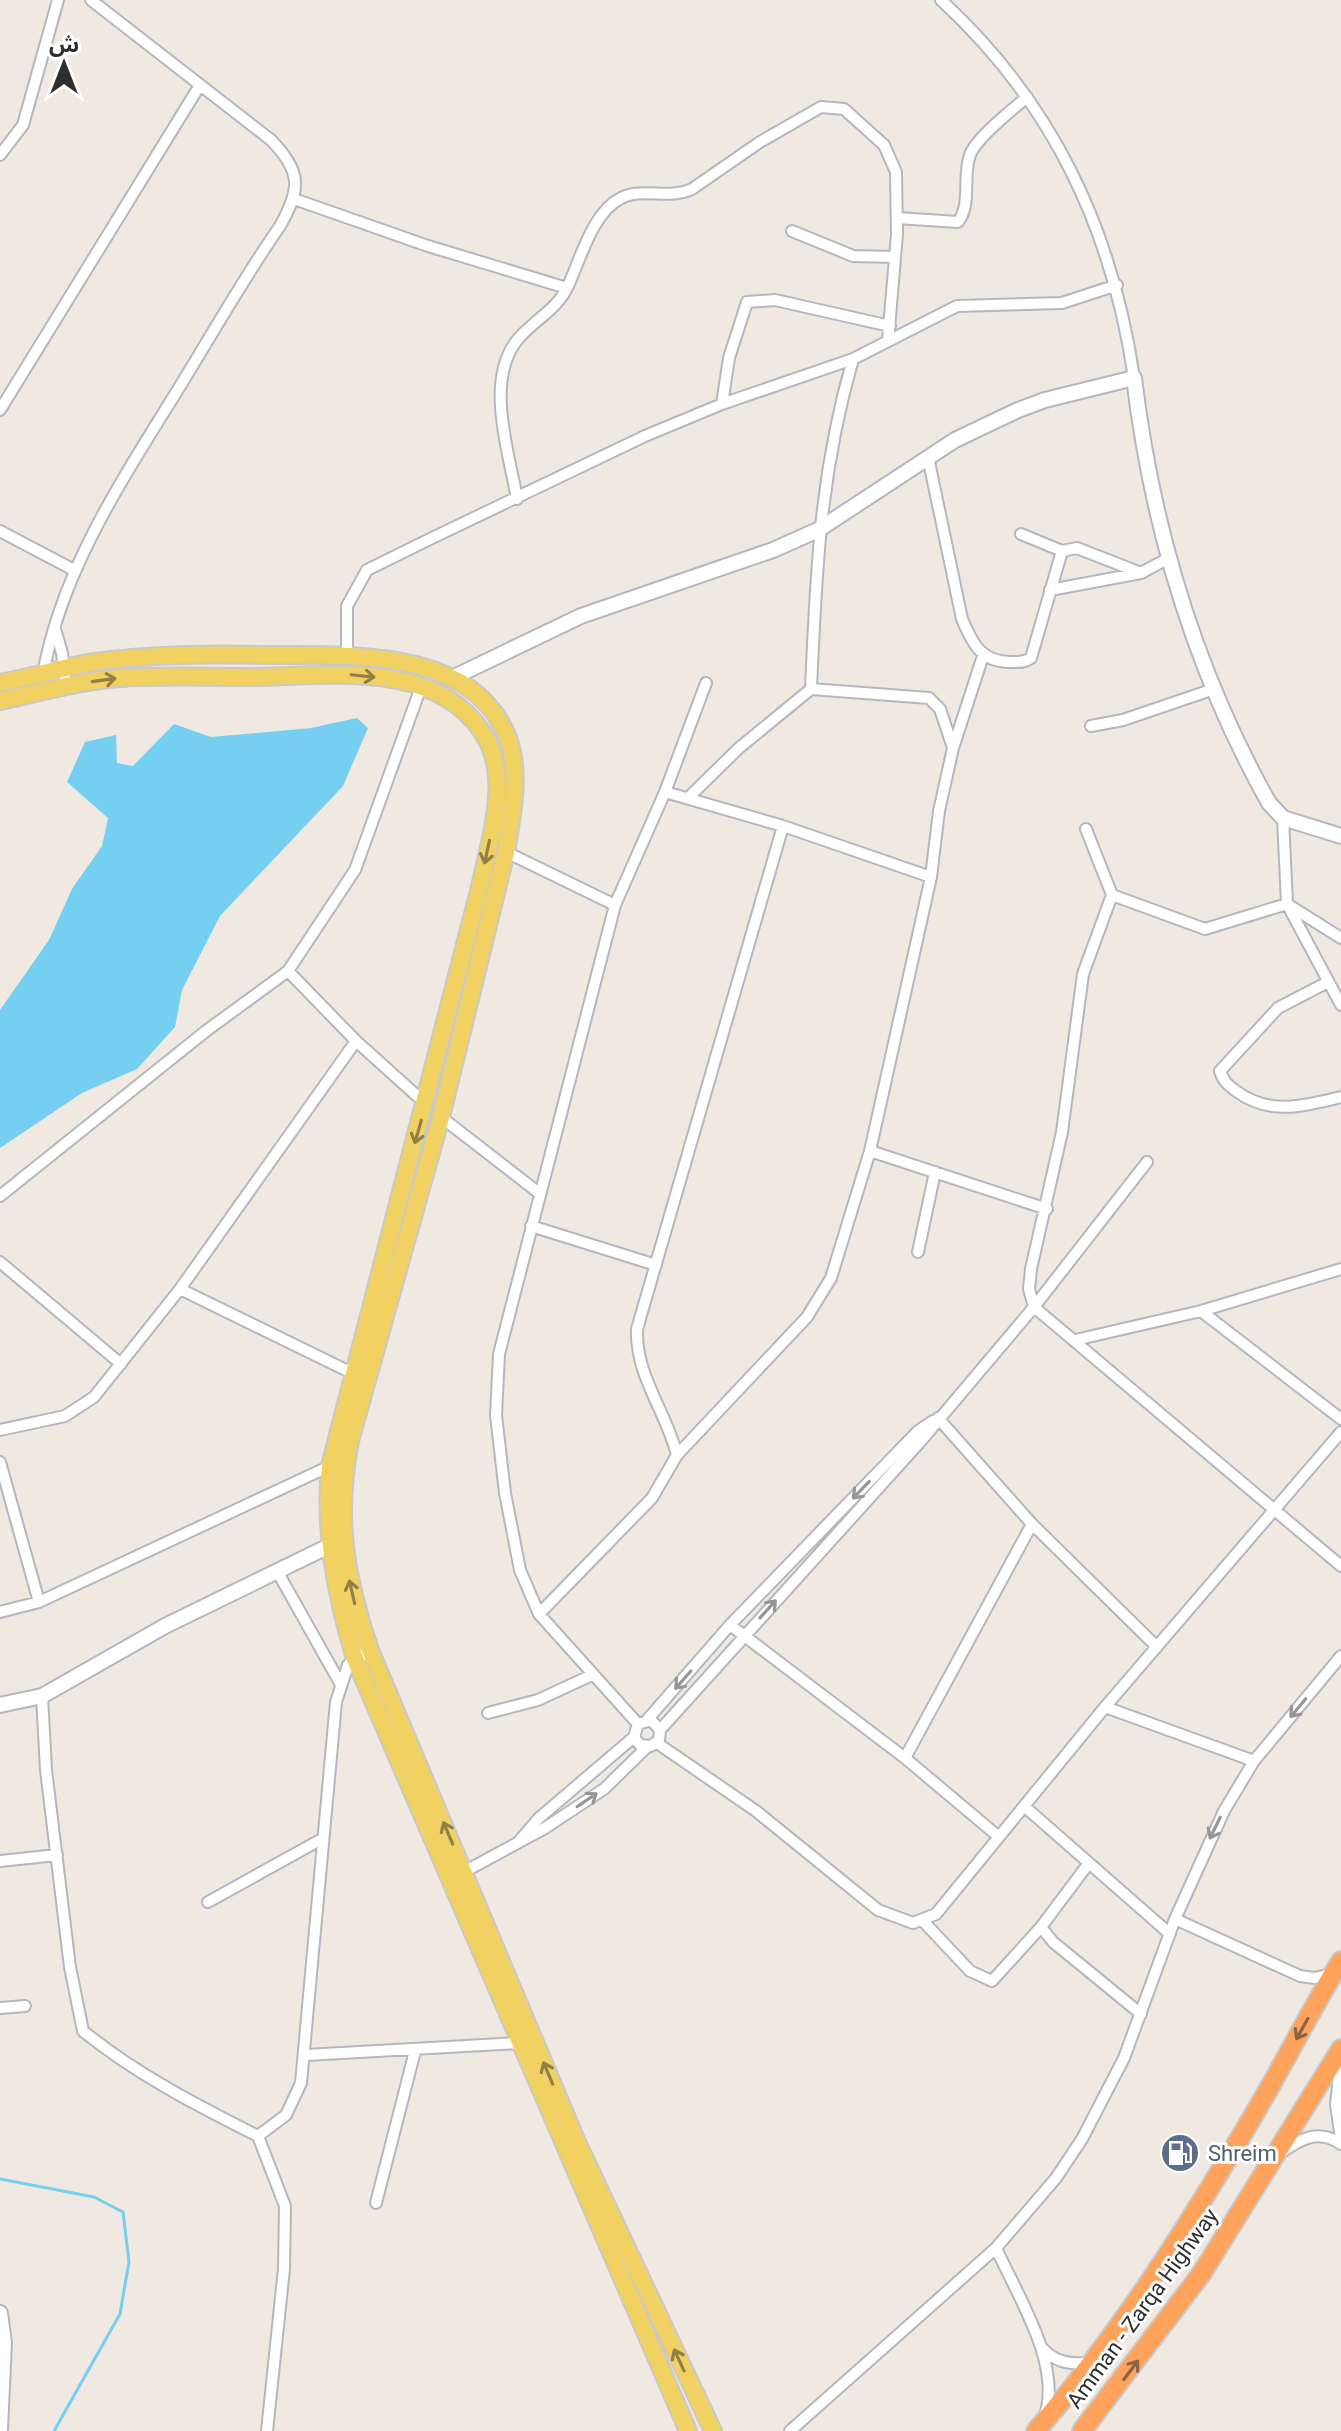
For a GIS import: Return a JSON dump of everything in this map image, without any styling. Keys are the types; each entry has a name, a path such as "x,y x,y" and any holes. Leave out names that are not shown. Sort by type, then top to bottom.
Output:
{"highway":[{"name":"Amman - Zarqa Highway","path":"1039,2428 1092,2363 1254,2114 1338,1967"},
{"name":"Amman - Zarqa Highway","path":"1082,2431 1202,2273 1341,2049"}],"main road":[{"path":"0,683 96,662 178,656 347,655 402,661 452,678 473,693 498,719 512,754 513,807 506,852 487,891 352,1373 330,1466 329,1546 342,1615 577,2142 713,2431"},
{"path":"0,701 121,678 345,674 421,687 466,713 483,733 493,754 496,799 487,891 441,1117 373,1351 343,1476 341,1509 347,1567 362,1654"},
{"path":"457,1875 519,2043 688,2431"}],"street":[{"path":"0,155 23,125 58,0"},
{"path":"45,692 43,674 54,627 74,570 142,448 294,199 295,174 283,152 91,0"},
{"path":"941,0 978,37 1027,97 1059,146 1086,199 1117,285 1144,450 1167,559 1214,689 1262,789 1283,818 1287,904 1341,1005"},
{"path":"0,410 3,393 200,85"},
{"path":"897,218 953,223 961,219 973,148 1027,97"},
{"path":"517,499 502,403 503,378 516,341 546,316 567,288 599,219 621,198 632,194 681,195 760,142 821,107 844,109 884,145 896,172 897,218 888,340"},
{"path":"294,199 428,246 567,288"},
{"path":"792,231 853,256 895,257"},
{"path":"347,655 347,606 367,570 632,442 722,404 853,359 957,306 1062,303 1117,285"},
{"path":"722,404 731,348 743,309 754,299 775,300 890,326"},
{"path":"811,689 818,530 831,447 853,359"},
{"path":"452,678 477,663 626,598 773,550 818,530 966,434 1045,400 1134,378"},
{"path":"928,457 962,619 972,642 983,656 996,663 1031,658 1062,551"},
{"path":"0,531 74,570"},
{"path":"1021,534 1062,551 1077,548 1141,573"},
{"path":"1050,590 1141,573 1167,559"},
{"path":"54,627 66,687"},
{"path":"539,1614 652,1498 677,1455 807,1317 831,1278 870,1151 931,877 939,811 953,748 983,656"},
{"path":"473,693 477,663"},
{"path":"660,1730 642,1722 592,1675 539,1614 520,1570 505,1493 496,1415 499,1354 615,905 665,792 706,683"},
{"path":"0,1196 183,1049 288,971 355,870 421,687"},
{"path":"688,798 739,748 811,689 929,698 940,709 953,748"},
{"path":"1091,726 1123,720 1214,689"},
{"path":"665,792 783,826 931,877"},
{"path":"1283,818 1341,836"},
{"path":"677,1455 671,1432 639,1364 637,1329 783,826"},
{"path":"1086,829 1112,895 1083,974 1070,1083 1047,1209 1029,1279 1034,1307 1341,1566"},
{"path":"506,852 615,905"},
{"path":"1112,895 1205,929 1287,904 1341,938"},
{"path":"288,971 356,1041 426,1104"},
{"path":"1328,982 1278,1008 1220,1071 1227,1084 1249,1100 1267,1107 1306,1107 1341,1097"},
{"path":"0,1430 65,1416 87,1405 180,1289 356,1041"},
{"path":"441,1117 539,1193"},
{"path":"870,1151 1047,1209"},
{"path":"457,1875 545,1828 604,1789 652,1745 660,1730 1034,1307 1147,1162"},
{"path":"918,1252 935,1172"},
{"path":"531,1226 656,1265"},
{"path":"0,1262 121,1364"},
{"path":"1075,1340 1201,1311 1341,1269"},
{"path":"180,1289 352,1373"},
{"path":"1201,1311 1341,1419"},
{"path":"938,1418 1032,1524 1157,1647"},
{"path":"520,1840 539,1818 634,1737 642,1722 730,1625 918,1431 938,1418"},
{"path":"634,1737 652,1745 756,1811 878,1910 913,1923 936,1914 1105,1707 1341,1432"},
{"path":"0,1462 39,1602"},
{"path":"0,1612 39,1602 330,1466"},
{"path":"905,1758 1032,1524"},
{"path":"0,1705 42,1696 165,1626 329,1546"},
{"path":"277,1571 340,1683"},
{"path":"730,1625 905,1758 999,1837"},
{"path":"258,2136 286,2115 294,2102 306,2055 320,1840 340,1683 362,1654"},
{"path":"790,2431 996,2248 1028,2214 1082,2139 1124,2058 1175,1919 1224,1811 1254,1761 1341,1656"},
{"path":"488,1713 538,1700 592,1675"},
{"path":"42,1696 46,1770 74,1998 83,2031 119,2058 203,2109 258,2136 284,2198 286,2217 280,2317 267,2431"},
{"path":"1105,1707 1254,1761"},
{"path":"1024,1806 1170,1934"},
{"path":"208,1902 320,1840"},
{"path":"0,1861 57,1855"},
{"path":"922,1920 970,1971 992,1981 1041,1927 1089,1863"},
{"path":"1175,1919 1300,1976 1315,1978 1338,1967"},
{"path":"1041,1927 1053,1942 1141,2014"},
{"path":"1300,1976 1312,1988 1318,2001"},
{"path":"0,2008 25,2006"},
{"path":"306,2055 519,2043"},
{"path":"376,2203 415,2051"},
{"path":"1274,2157 1308,2137 1323,2136 1341,2141 1336,2104 1341,2057"},
{"path":"996,2248 1040,2346 1050,2391 1039,2428"},
{"path":"0,2313 0,2429"},
{"path":"1040,2346 1059,2361 1070,2365 1092,2363"}],"water":[{"path":"357,718 368,728 343,786 220,916 182,990 175,1027 137,1069 82,1093 0,1148 0,1010 49,940 72,889 102,846 108,818 67,782 85,742 116,735 117,763 133,766 174,724 211,737 311,728"}],"waterway":[{"path":"0,2179 94,2197 123,2212 129,2262 120,2314 54,2431"}],"place":[{"name":"Shreim","path":"1180,2153"}]}
